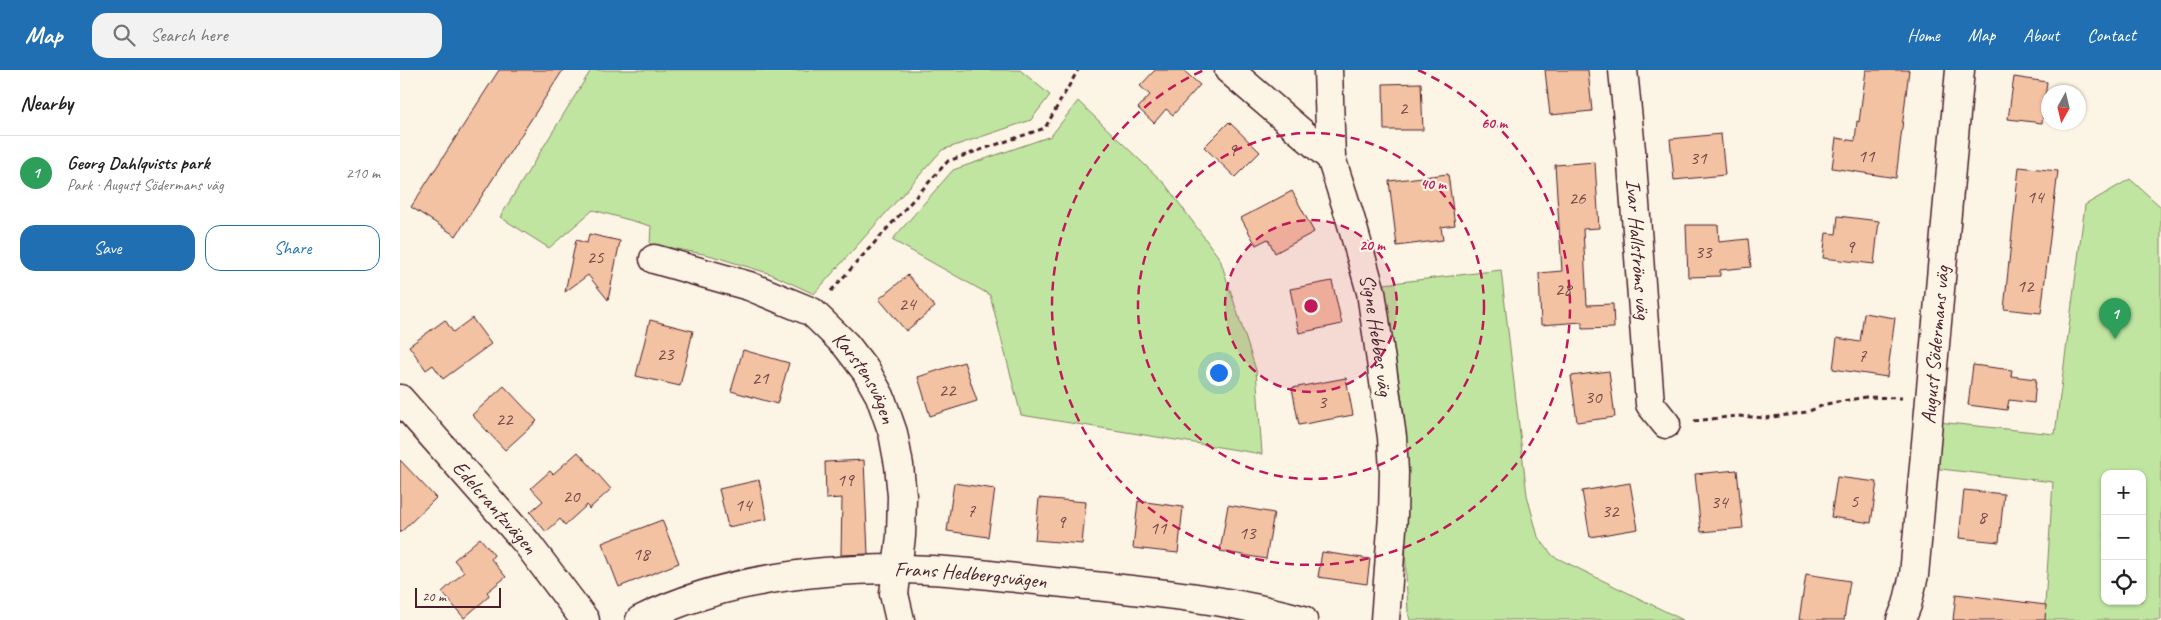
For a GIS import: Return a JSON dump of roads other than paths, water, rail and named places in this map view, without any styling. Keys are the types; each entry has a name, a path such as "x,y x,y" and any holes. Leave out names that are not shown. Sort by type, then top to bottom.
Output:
{"street":[{"path":"1229,70 1331,158"},
{"path":"1328,70 1331,158"},
{"name":"Ivar Hallströms väg","path":"1623,70 1631,150 1650,404 1666,424"},
{"name":"August Södermans väg","path":"1901,620 1907,605 1914,575 1960,70"},
{"name":"Signe Hebbes väg","path":"1331,158 1371,292 1392,436 1393,507 1386,620"},
{"name":"Karstensvägen","path":"654,259 749,286 812,312 846,345 866,371 880,396 893,434 902,496 898,569 894,594 900,620"},
{"name":"Edelcrantzvägen","path":"400,399 526,542 585,620"},
{"name":"Frans Hedbergsvägen","path":"640,620 710,592 751,582 812,574 898,569 1120,588 1207,599 1269,610 1303,620"}],"place":[{"name":"Georg Dahlqvists park","path":"2115,339"}]}
